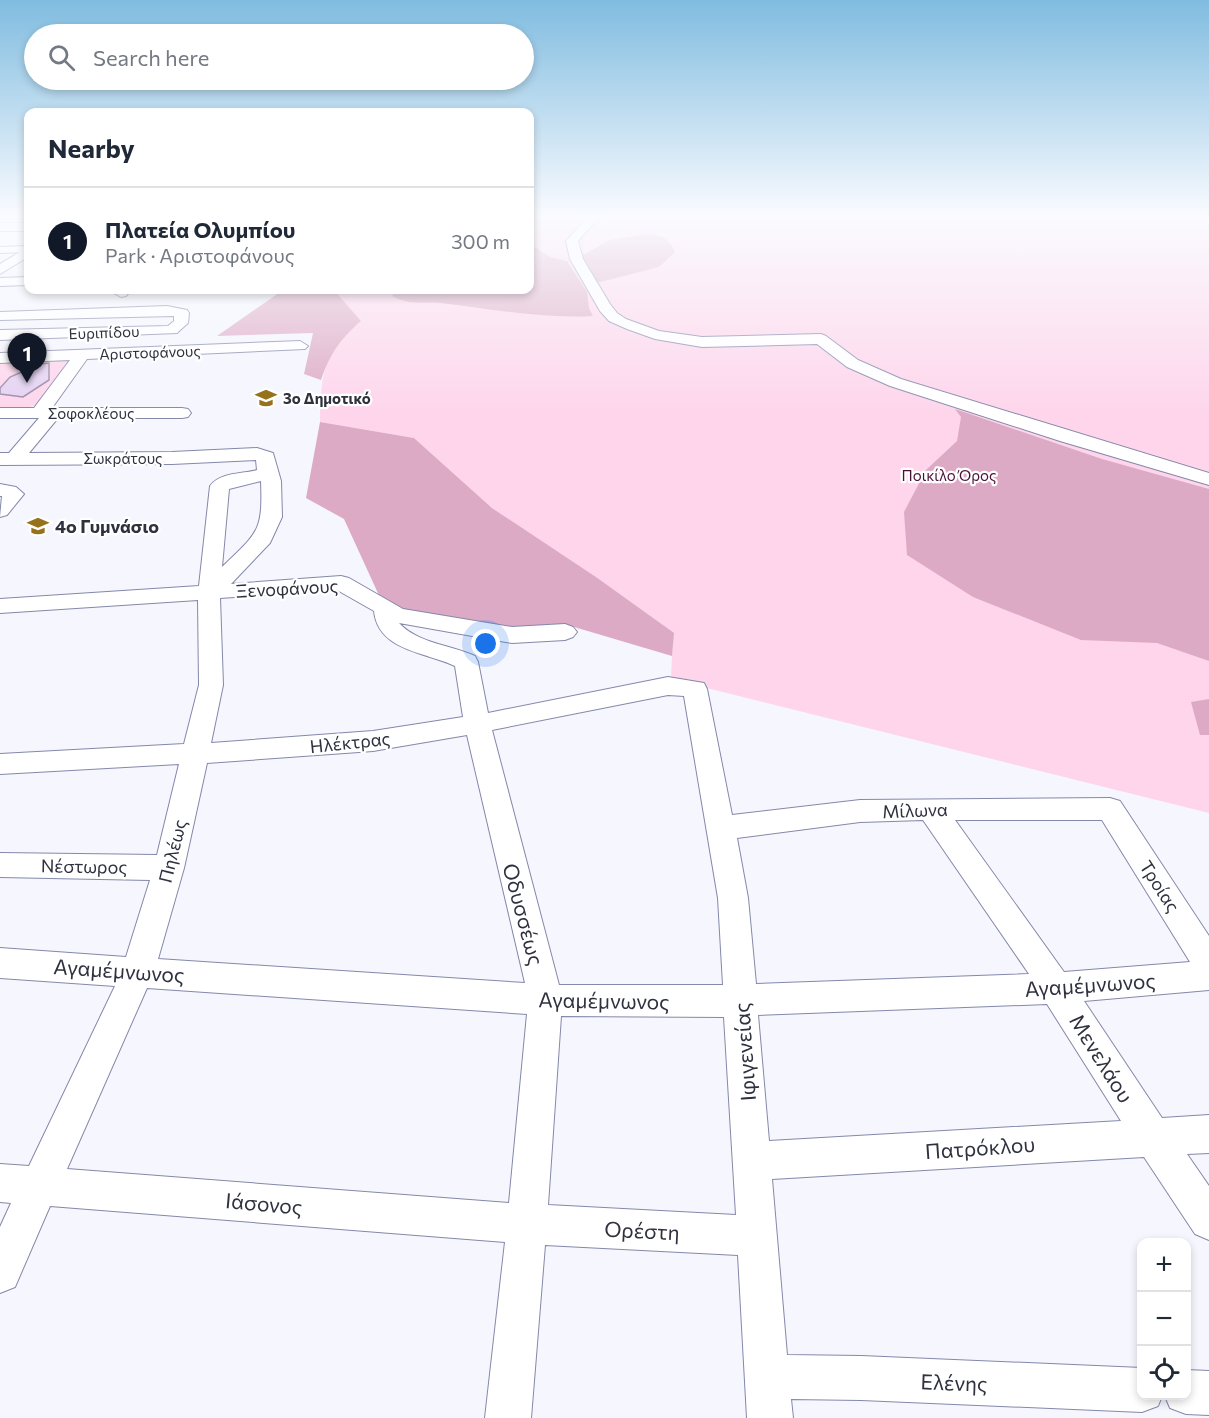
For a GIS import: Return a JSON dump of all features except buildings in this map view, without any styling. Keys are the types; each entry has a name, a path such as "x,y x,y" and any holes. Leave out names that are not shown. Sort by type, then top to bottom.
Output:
{"street":[{"path":"592,283 599,301 614,318 646,332 684,341 726,343 821,339 832,352 857,366 907,386 1094,447 1209,479"},
{"name":"Ευριπίδου","path":"0,316 167,310 182,313 181,323 172,330 0,335"},
{"name":"Αριστοφάνους","path":"0,358 300,346"},
{"path":"7,459 46,413 82,355"},
{"name":"Σοφοκλέους","path":"0,413 182,413"},
{"name":"Σωκράτους","path":"7,459 172,458 247,454 266,457 267,473"},
{"path":"209,593 263,539 272,517 271,481 267,473"},
{"name":"Πηλέως","path":"0,1272 138,972 169,868 211,685 209,593 220,486 226,482 259,477 267,473"},
{"path":"0,511 7,492"},
{"name":"Ξενοφάνους","path":"0,606 341,582 397,615 512,635 565,632"},
{"name":"Οδυσσέως","path":"385,608 384,616 389,627 403,639 457,656 466,662 477,724 514,882 538,963 544,1000 527,1224 508,1418"},
{"name":"Ηλέκτρας","path":"0,764 373,741 477,724 668,686 695,689"},
{"name":"Ιφιγενείας","path":"695,689 733,898 768,1397"},
{"name":"Μίλωνα","path":"721,828 860,812 931,809 1110,809"},
{"name":"Μενελάου","path":"931,809 981,874 1058,987 1150,1136 1209,1220"},
{"name":"Τροίας","path":"1110,809 1209,964"},
{"name":"Νέστωρος","path":"0,865 169,868"},
{"name":"Αγαμέμνωνος","path":"0,963 544,1000 643,1003 1058,987 1209,975"},
{"name":"Πατρόκλου","path":"751,1161 1209,1134"},
{"name":"Ιάσονος","path":"0,1183 527,1224"},
{"name":"Ορέστη","path":"527,1224 757,1236"},
{"name":"Ελένης","path":"768,1397 861,1378 1137,1390"},
{"path":"1191,1392 1209,1393"}],"green space":[{"name":"Ποικίλο Όρος","path":"534,283 1209,283 1209,813 671,679 673,633 596,577 492,508 414,438 320,422 321,391 326,366 338,344 361,321 337,294 534,294"},
{"path":"534,283 581,283 587,292 589,308 593,316 536,315 441,303 410,302 392,296 393,294 534,294"},
{"path":"277,294 337,294 361,321 336,348 321,380 304,374 313,333 217,336"},
{"path":"72,359 37,405 22,409 0,409 0,361"},
{"path":"955,409 1102,459 1209,489 1209,661 1157,643 1081,640 973,597 907,555 904,512 926,470 957,441 961,417"},
{"path":"320,422 414,438 492,508 596,577 674,633 672,656 564,624 518,631 400,612 382,602 344,519 306,498"},
{"path":"1209,699 1209,735 1200,735 1191,702"}],"place":[{"name":"Πλατεία Ολυμπίου","path":"27,383"},
{"name":"3ο Δημοτικό","path":"266,398"},
{"name":"4ο Γυμνάσιο","path":"38,526"}]}
